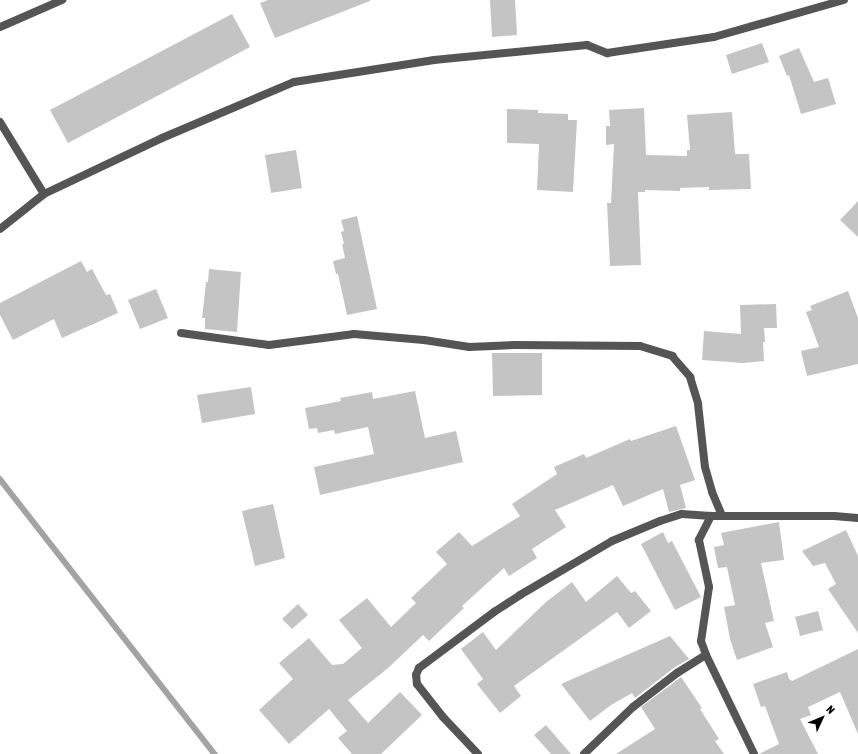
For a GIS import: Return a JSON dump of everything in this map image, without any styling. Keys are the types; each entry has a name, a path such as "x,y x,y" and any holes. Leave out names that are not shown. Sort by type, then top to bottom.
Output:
{"street":[{"path":"0,27 62,0"},
{"path":"0,228 44,194 162,138 294,82 434,60 587,44 607,53 714,37 844,0"},
{"path":"0,122 44,194"},
{"path":"181,333 269,345 354,334 424,340 469,347 515,345 640,346 672,356 690,377 698,404 705,467 712,492 722,516"},
{"path":"478,754 443,717 417,684 416,675 419,668 494,612 612,541 660,521 682,514 711,516 834,516 858,518"},
{"path":"711,516 699,540 709,587 701,641 754,754"},
{"path":"584,754 633,707 677,673 706,654"}],"building":[{"path":"268,0 370,1 275,38 260,3"},
{"path":"490,0 515,0 517,35 492,37"},
{"path":"232,14 250,47 68,143 50,110"},
{"path":"762,43 769,62 732,74 726,55"},
{"path":"799,48 814,82 828,78 836,104 801,114 789,75 787,76 779,56"},
{"path":"644,108 646,155 687,156 687,150 690,150 687,115 732,112 735,154 749,154 751,189 709,190 709,187 680,188 680,191 645,190 645,192 638,192 641,265 610,266 607,203 611,203 614,144 606,145 606,126 610,126 609,110"},
{"path":"507,109 538,110 538,113 568,114 568,120 577,120 573,192 537,190 539,144 507,143"},
{"path":"296,150 302,188 271,193 265,155"},
{"path":"858,201 858,237 840,220"},
{"path":"357,216 377,309 347,315 338,274 336,274 333,261 345,258 341,232 344,231 341,220"},
{"path":"81,261 87,272 92,269 106,295 110,294 118,313 62,338 54,319 13,340 0,315 0,303"},
{"path":"209,269 241,272 237,332 205,329 205,318 202,318"},
{"path":"156,289 168,318 140,329 128,300"},
{"path":"848,291 858,318 858,364 807,376 801,351 819,347 806,312 812,310 810,306"},
{"path":"776,304 777,328 764,328 764,361 743,363 702,360 704,331 741,334 740,305"},
{"path":"492,353 542,353 542,395 493,396"},
{"path":"251,387 255,414 202,423 197,395"},
{"path":"415,391 425,438 456,431 463,462 320,495 314,467 374,454 368,427 335,434 334,430 318,433 317,428 309,429 305,408 341,401 340,398 372,392 373,399"},
{"path":"676,426 695,480 680,485 686,508 669,512 663,489 623,506 613,485 555,510 566,527 532,549 537,558 509,576 504,568 462,606 464,608 429,641 423,635 387,669 348,700 368,723 400,692 422,715 381,754 352,754 338,738 347,731 329,709 289,744 259,710 293,679 279,663 309,638 332,665 343,664 362,648 339,620 367,598 391,627 416,603 411,598 447,564 436,552 459,532 472,546 520,516 512,504 557,474 554,467 584,454 586,458 630,439 631,441"},
{"path":"273,504 285,558 255,566 242,511"},
{"path":"779,522 784,560 761,563 774,621 765,623 773,647 737,660 730,639 724,607 735,605 727,567 718,568 714,547 724,545 721,533"},
{"path":"846,530 858,556 858,633 828,589 836,584 825,563 813,566 802,551"},
{"path":"663,532 668,543 672,541 701,597 675,610 641,544"},
{"path":"617,576 631,593 635,591 651,611 629,628 617,612 514,686 521,696 500,713 477,684 483,679 461,649 483,632 496,650 546,602 572,582 586,602"},
{"path":"298,604 308,615 292,629 282,619"},
{"path":"818,611 823,630 800,636 795,617"},
{"path":"670,636 689,659 675,667 635,698 632,693 611,705 590,721 561,684"},
{"path":"858,649 858,734 840,692 808,707 811,715 800,719 818,754 759,754 779,744 765,706 761,707 753,684 787,672 789,679 792,681"},
{"path":"681,677 702,708 700,709 719,739 715,741 724,754 616,754 655,729 641,707"},
{"path":"546,725 571,754 551,754 534,735"}],"waterway":[{"path":"0,479 215,754"}]}
